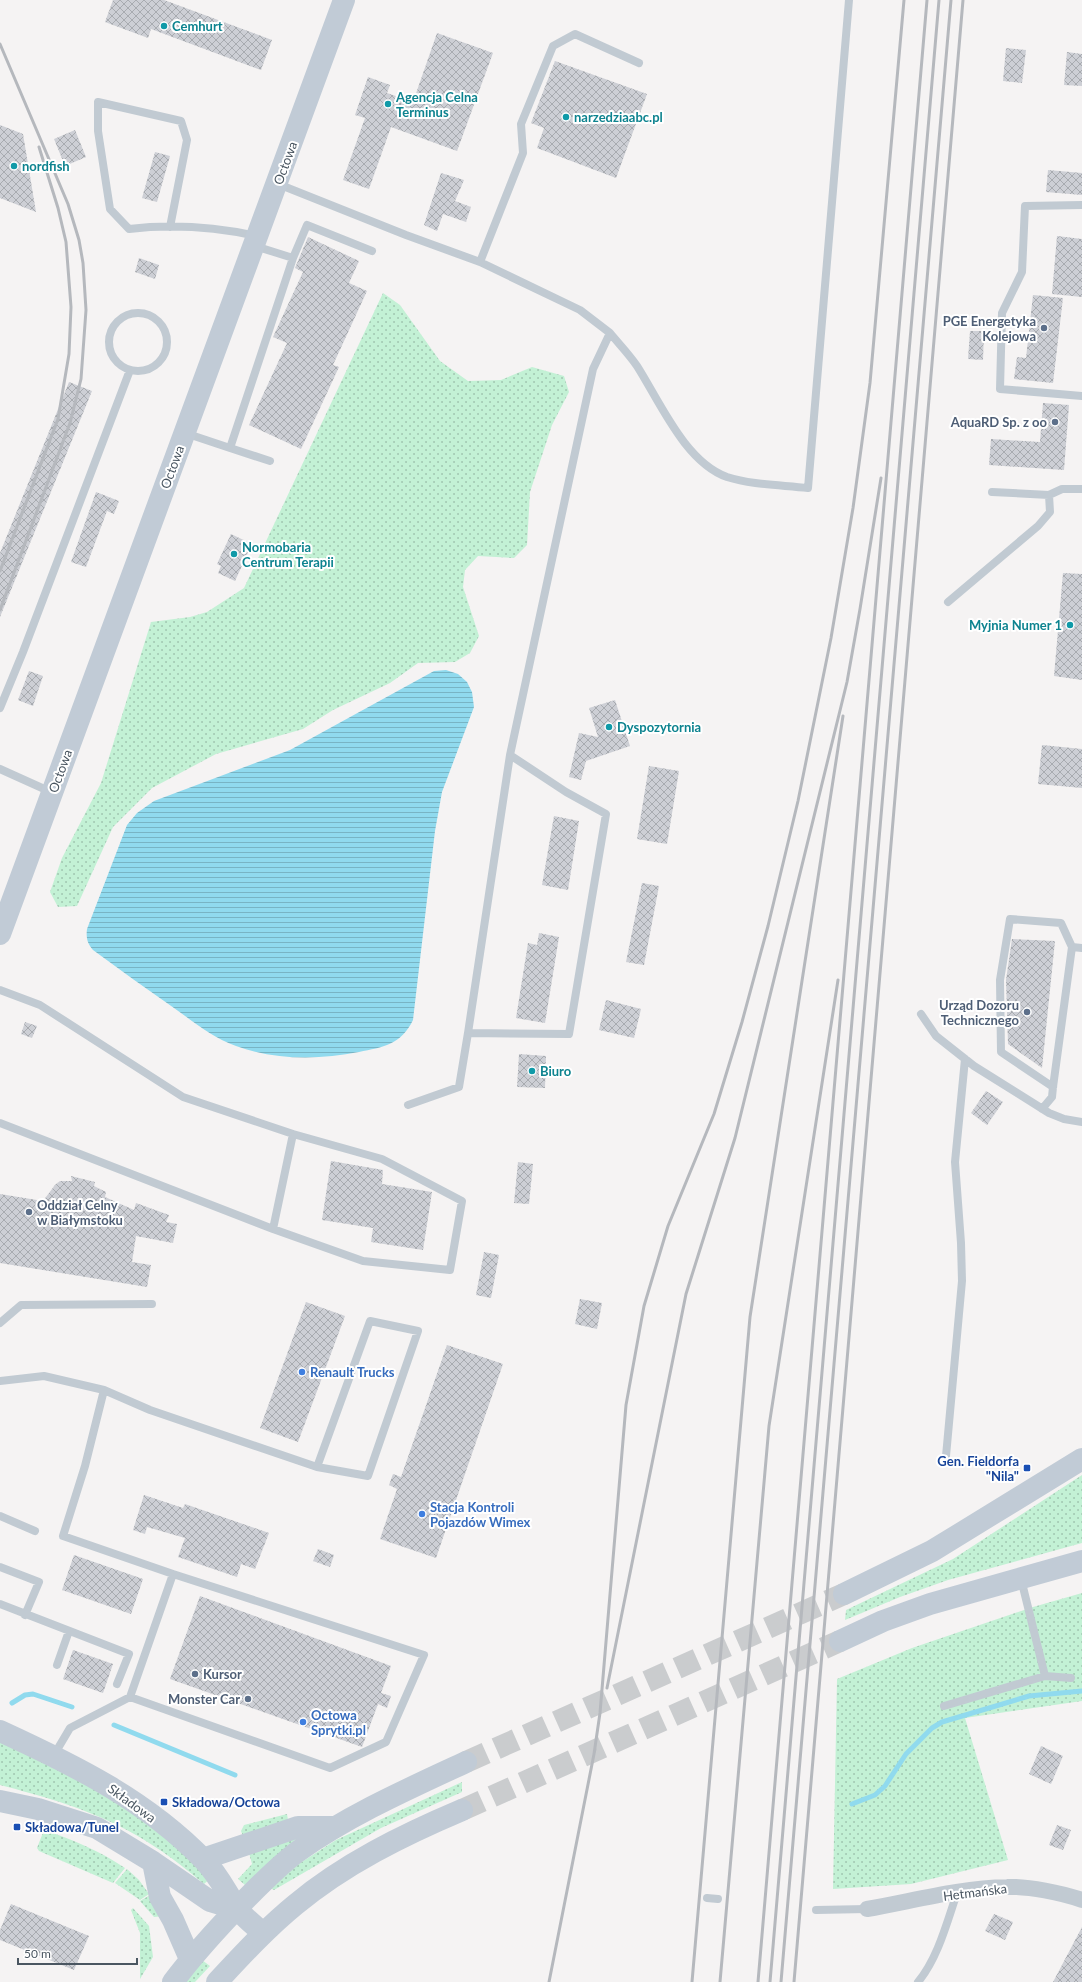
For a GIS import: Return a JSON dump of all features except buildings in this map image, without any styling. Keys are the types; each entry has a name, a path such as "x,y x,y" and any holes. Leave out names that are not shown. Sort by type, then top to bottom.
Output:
{"main road":[{"name":"Octowa","path":"0,934 344,0"},
{"path":"844,1594 932,1551 1082,1459"},
{"path":"840,1640 883,1621 930,1604 1082,1561"},
{"name":"Składowa","path":"0,1731 97,1778 132,1801 204,1860 219,1877 237,1909 263,1933"},
{"path":"173,1982 190,1959 237,1909 261,1884 296,1853 335,1827 391,1797 466,1762"},
{"name":"Składowa","path":"0,1801 38,1809 97,1828 153,1862 210,1900 237,1909"},
{"path":"217,1982 263,1933 296,1904 334,1876 382,1848 462,1810"},
{"path":"204,1860 298,1827 335,1827"},
{"path":"153,1862 160,1897 173,1920 190,1959"}],"street":[{"name":"Hetmańska","path":"867,1909 956,1893 1008,1887 1066,1894 1082,1900"}],"lane":[{"path":"277,184 406,235 480,262 580,310 610,333 636,365 689,448 705,466 719,474 740,480 808,488 849,0"},
{"path":"480,262 523,153 521,124 553,46 574,34 639,63"},
{"path":"170,227 187,140 181,121 98,102 98,131 110,210 129,230 157,226 170,227 225,229 293,258"},
{"path":"1082,205 1025,206 1022,272 1002,313 1000,389 1082,396"},
{"path":"230,448 293,258 307,225 372,251"},
{"path":"143,314 154,318 162,325 166,334 167,345 164,355 157,364 148,370 130,370 118,363 112,354 110,345 111,334 115,326 122,318 143,314"},
{"path":"408,1105 459,1087 510,755 593,369 610,333"},
{"path":"0,708 23,652 130,370"},
{"path":"185,433 270,461"},
{"path":"992,492 1048,496 1062,489 1082,489"},
{"path":"948,602 1038,526 1050,512 1048,496"},
{"path":"468,1033 569,1034 606,814 566,792 510,755"},
{"path":"0,769 52,793"},
{"path":"1042,1109 1052,1097 1072,947 1061,923 1010,919 1000,980 1001,1052 1053,1087"},
{"path":"1072,947 1082,948"},
{"path":"0,990 40,1005 183,1097 293,1134 382,1159 462,1201 450,1270 363,1261 273,1229 0,1123"},
{"path":"921,1014 936,1036 965,1060 1042,1109 1064,1119 1082,1122"},
{"path":"946,1456 962,1281 961,1243 955,1162 965,1060"},
{"path":"273,1229 293,1134"},
{"path":"0,1323 21,1305 152,1304"},
{"path":"0,1381 44,1376 104,1390 150,1410 317,1467 368,1476 418,1331 370,1321 317,1467"},
{"path":"104,1390 85,1466 63,1536 173,1574 424,1655 386,1742 330,1768 130,1697"},
{"path":"0,1516 35,1530"},
{"path":"0,1567 39,1582 25,1615"},
{"path":"54,1756 70,1728 130,1697 173,1574"},
{"path":"1021,1578 1045,1676"},
{"path":"0,1604 25,1615 129,1654 117,1684"},
{"path":"57,1665 70,1631"},
{"path":"944,1706 1045,1676 1071,1678"},
{"path":"918,1982 926,1972 944,1928 956,1893"},
{"path":"707,1898 718,1899"},
{"path":"816,1910 867,1909"}],"green space":[{"path":"383,293 400,305 440,361 468,381 501,380 532,367 564,376 569,392 552,425 530,492 527,545 514,558 478,556 465,570 463,587 479,636 470,653 455,662 418,663 390,683 333,710 303,729 216,754 152,788 113,827 77,906 58,907 50,892 62,858 101,783 151,622 190,617 207,612 244,588"},
{"path":"1082,1475 1082,1543 948,1580 900,1597 845,1620 846,1610 953,1559"},
{"path":"1082,1593 1082,1701 965,1718 1008,1860 911,1884 833,1889 837,1679 912,1648 1033,1607"},
{"path":"0,1742 77,1778 150,1824 211,1878 204,1884 156,1847 109,1821 58,1802 0,1785"},
{"path":"462,1782 462,1792 381,1828 274,1890 270,1888 297,1865 336,1840"},
{"path":"287,1814 288,1820 243,1836 241,1831 244,1825"},
{"path":"44,1830 86,1846 125,1868 113,1883 39,1851 37,1848"},
{"path":"303,1833 245,1885 238,1879 252,1864 249,1853"},
{"path":"127,1869 139,1880 149,1894 140,1900 115,1883"},
{"path":"150,1895 164,1916 154,1917 140,1901"},
{"path":"133,1908 149,1926 153,1957 140,1979 140,1933 131,1910"},
{"path":"202,1960 210,1966 195,1982 186,1982"}],"water":[{"path":"446,670 458,674 467,682 472,692 474,707 442,792 435,831 413,1020 403,1035 397,1040 390,1044 376,1048 344,1055 297,1057 251,1051 228,1043 196,1024 93,950 89,945 87,940 87,929 127,825 137,813 154,801 290,750 434,671"}],"waterway":[{"path":"852,1804 875,1795 885,1786 906,1754 932,1728 942,1722 1029,1696 1082,1691"},
{"path":"12,1703 25,1695 33,1694 72,1707"},
{"path":"114,1725 235,1775"}],"tunnel":[{"path":"466,1762 844,1594"},
{"path":"462,1810 840,1641"}],"railway":[{"path":"594,1754 600,1713 626,1405 644,1306 668,1226 714,1114 742,1022 768,926 798,801 831,638 853,508 870,383 904,0"},
{"path":"758,1982 927,0"},
{"path":"770,1982 939,0"},
{"path":"781,1982 951,0"},
{"path":"794,1982 963,0"},
{"path":"0,44 68,204 79,240 83,263 86,310 81,379 70,423 0,610"},
{"path":"0,571 58,419 69,354 71,307 66,242 58,208 39,147"},
{"path":"607,1688 686,1294 735,1138 847,682 881,478"},
{"path":"692,1982 750,1317 843,716"},
{"path":"720,1982 769,1426 838,980"},
{"path":"549,1982 595,1749"}],"place":[{"name":"Cemhurt","path":"164,26"},
{"name":"Agencja Celna Terminus","path":"388,104"},
{"name":"narzedziaabc.pl","path":"566,117"},
{"name":"nordfish","path":"14,166"},
{"name":"PGE Energetyka Kolejowa","path":"1044,328"},
{"name":"AquaRD Sp. z oo","path":"1055,422"},
{"name":"Normobaria Centrum Terapii","path":"234,554"},
{"name":"Myjnia Numer 1","path":"1070,625"},
{"name":"Dyspozytornia","path":"609,727"},
{"name":"Urząd Dozoru Technicznego","path":"1027,1012"},
{"name":"Biuro","path":"532,1071"},
{"name":"Oddział Celny w Białymstoku","path":"29,1212"},
{"name":"Renault Trucks","path":"302,1372"},
{"name":"Gen. Fieldorfa \"Nila\"","path":"1027,1468"},
{"name":"Stacja Kontroli Pojazdów Wimex","path":"422,1514"},
{"name":"Kursor","path":"195,1674"},
{"name":"Monster Car","path":"248,1699"},
{"name":"Octowa Sprytki.pl","path":"303,1722"},
{"name":"Składowa/Octowa","path":"164,1802"},
{"name":"Składowa/Tunel","path":"17,1827"}]}
